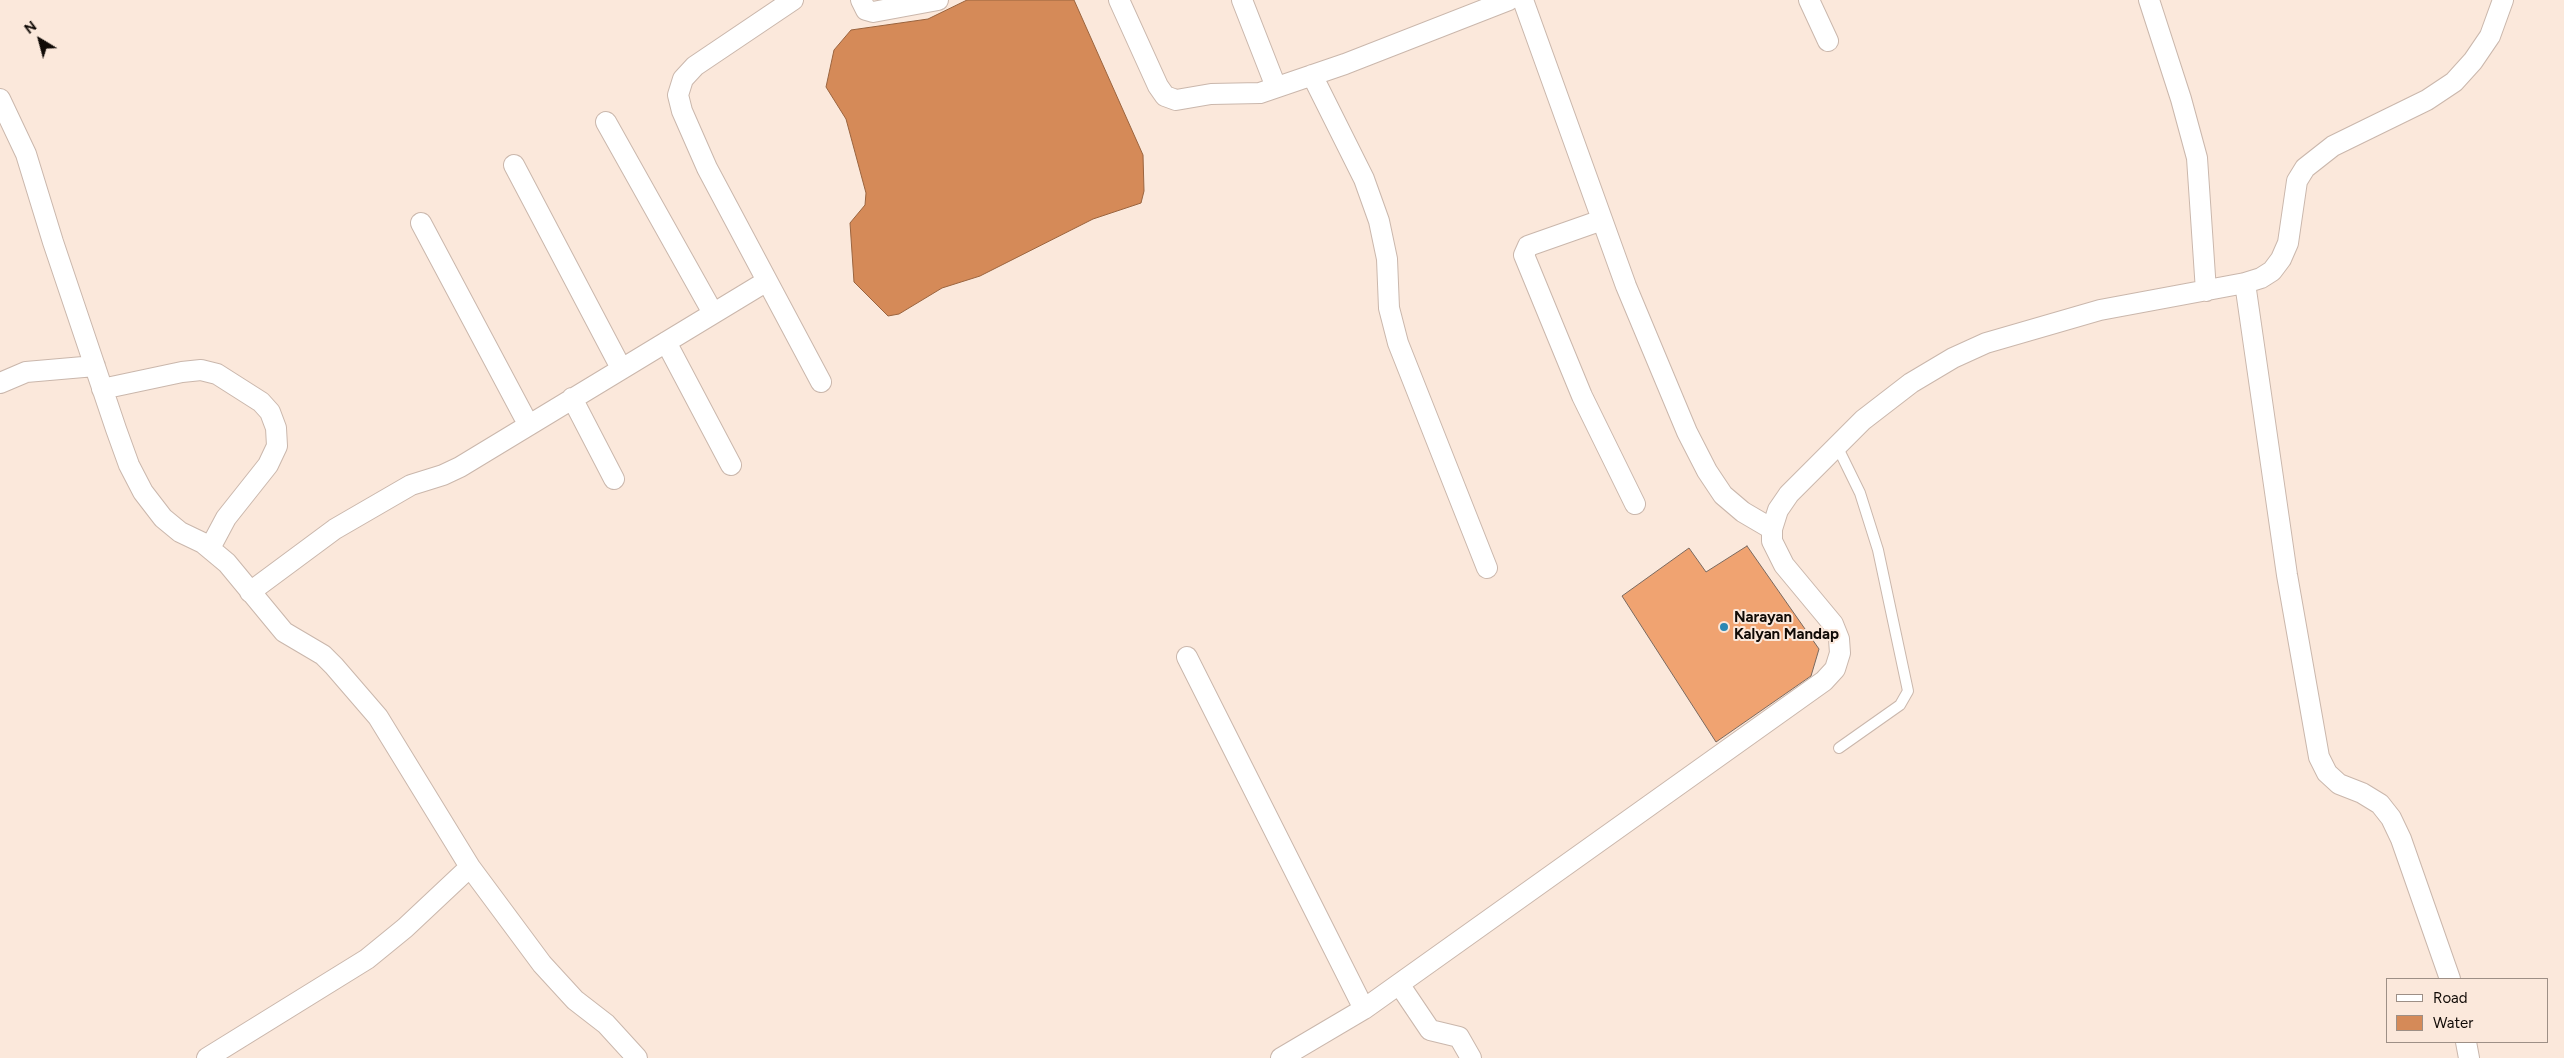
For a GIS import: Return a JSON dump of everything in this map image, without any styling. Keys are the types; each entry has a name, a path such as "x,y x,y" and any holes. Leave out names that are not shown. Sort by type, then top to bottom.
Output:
{"street":[{"path":"793,0 695,66 683,79 678,95 682,111 706,168 821,382"},
{"path":"861,0 866,10 873,12 938,0"},
{"path":"1119,0 1158,86 1165,96 1176,100 1211,94 1260,93 1312,76 1509,0"},
{"path":"1242,0 1276,88"},
{"path":"1523,0 1602,220 1686,432 1723,495 1743,512 1772,529"},
{"path":"1809,0 1828,41"},
{"path":"2149,0 2181,99 2197,158 2206,291"},
{"path":"1282,1058 1364,1009 1778,715 1824,681 1835,669 1840,653 1839,639 1833,624 1784,564 1772,541 1772,529 1778,510 1789,494 1863,420 1911,383 1953,358 1986,343 2100,310 2245,284 2266,274 2281,259 2288,243 2297,180 2305,168 2333,146 2427,100 2454,82 2473,61 2490,36 2503,0"},
{"path":"1312,76 1364,179 1379,221 1387,259 1389,308 1398,343 1486,568"},
{"path":"0,99 26,154 102,389 129,465 143,492 163,518 180,532 210,548 227,563 284,632 323,655 378,717 470,867 542,964 575,1000 606,1024 637,1058"},
{"path":"606,122 713,313"},
{"path":"514,165 621,368"},
{"path":"1602,220 1528,246 1524,255 1582,396 1636,504"},
{"path":"421,223 528,424"},
{"path":"250,592 335,529 411,485 443,475 460,467 528,424 767,281"},
{"path":"2245,284 2287,575 2318,757 2327,773 2339,784 2380,804 2391,818 2401,839 2450,978"},
{"path":"666,342 731,465"},
{"path":"0,383 26,372 95,366"},
{"path":"102,389 182,372 201,370 217,374 262,402 270,412 276,428 277,446 268,465 226,518 210,548"},
{"path":"572,398 614,479"},
{"path":"1187,657 1364,1009"},
{"path":"207,1058 367,959 405,928 470,867"},
{"path":"1398,984 1430,1030 1459,1038 1471,1058"},
{"path":"2466,1043 2469,1058"}],"lane":[{"path":"1837,446 1860,493 1878,550 1908,691 1906,699 1900,705 1839,748"}],"water":[{"path":"967,0 1074,0 1143,155 1144,191 1141,203 1093,219 980,276 942,288 899,314 888,316 854,282 850,223 865,205 866,193 846,119 826,87 834,50 851,30 928,19"}],"building":[{"name":"Narayan Kalyan Mandap","path":"1747,546 1819,649 1811,676 1716,742 1622,596 1689,548 1706,572"}],"place":[{"name":"Narayan Kalyan Mandap","path":"1724,627"}]}
